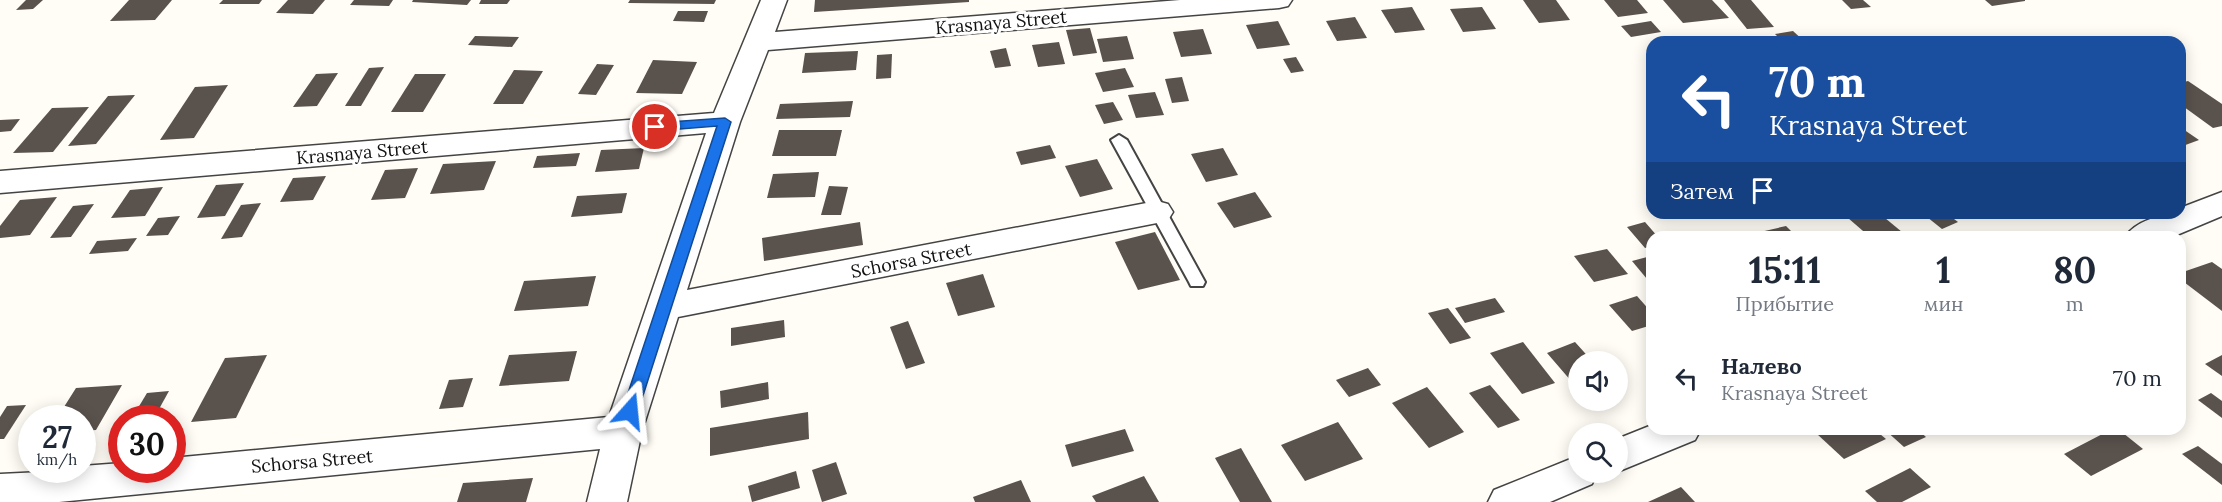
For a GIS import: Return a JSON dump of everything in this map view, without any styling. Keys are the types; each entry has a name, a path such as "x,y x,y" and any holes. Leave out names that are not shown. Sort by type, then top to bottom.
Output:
{"street":[{"path":"608,502 623,432 725,122 774,0"},
{"name":"Krasnaya Street","path":"759,42 1262,1"},
{"name":"Krasnaya Street","path":"0,182 725,122"},
{"path":"2186,218 2222,203"},
{"name":"Schorsa Street","path":"664,307 1157,212"},
{"path":"2155,231 2184,219"},
{"name":"Schorsa Street","path":"0,490 623,432"},
{"path":"1628,451 1668,435"},
{"path":"1508,502 1568,476"}],"lane":[{"path":"1119,140 1197,282"}],"building":[{"path":"26,0 43,0 33,9 16,10"},
{"path":"129,0 172,0 155,20 110,21"},
{"path":"223,0 262,0 259,4 219,4"},
{"path":"288,0 325,0 313,14 276,13"},
{"path":"354,0 393,0 389,6 350,5"},
{"path":"413,0 471,0 467,5 412,2"},
{"path":"481,0 510,0 507,4 479,4"},
{"path":"630,0 716,0 714,4 628,3"},
{"path":"815,0 969,0 969,2 814,12"},
{"path":"1523,0 1556,0 1570,20 1539,23"},
{"path":"1604,0 1637,0 1648,13 1618,17"},
{"path":"1663,0 1712,0 1729,18 1683,23"},
{"path":"1724,0 1751,0 1774,27 1747,29"},
{"path":"1842,0 1863,0 1871,7 1851,9"},
{"path":"1985,0 2025,0 2025,1 1992,6"},
{"path":"1412,7 1425,30 1395,33 1381,10"},
{"path":"1482,7 1496,29 1463,32 1450,9"},
{"path":"678,11 708,11 704,22 673,21"},
{"path":"1355,17 1367,38 1337,41 1326,21"},
{"path":"1278,21 1290,45 1257,49 1246,25"},
{"path":"1651,21 1661,32 1631,37 1621,26"},
{"path":"1090,28 1097,53 1073,56 1066,30"},
{"path":"1203,29 1212,54 1181,57 1173,32"},
{"path":"1793,31 1798,36 1777,36 1775,34"},
{"path":"475,36 519,37 512,47 468,45"},
{"path":"1127,36 1134,59 1103,62 1097,39"},
{"path":"1059,42 1065,64 1038,67 1032,45"},
{"path":"1006,48 1011,66 995,68 990,51"},
{"path":"858,51 856,70 802,73 805,53"},
{"path":"892,54 891,78 876,79 877,55"},
{"path":"1296,57 1304,71 1291,73 1283,59"},
{"path":"653,60 697,62 682,94 636,93"},
{"path":"597,64 614,65 596,95 578,94"},
{"path":"384,67 361,106 345,106 369,68"},
{"path":"1125,68 1134,87 1103,92 1095,73"},
{"path":"514,70 543,71 523,104 493,104"},
{"path":"338,73 317,106 293,107 316,74"},
{"path":"415,74 446,74 423,112 391,112"},
{"path":"1182,77 1189,101 1172,103 1165,79"},
{"path":"2186,82 2222,104 2222,126 2213,128 2186,108"},
{"path":"228,85 194,138 160,140 195,87"},
{"path":"1155,92 1164,115 1136,118 1128,95"},
{"path":"135,95 96,144 68,146 108,96"},
{"path":"853,101 850,117 776,119 780,104"},
{"path":"1113,102 1123,120 1104,124 1095,105"},
{"path":"89,107 53,152 13,153 52,108"},
{"path":"20,119 11,131 0,132 0,120"},
{"path":"779,130 842,130 836,156 772,156"},
{"path":"2186,131 2199,140 2186,145"},
{"path":"1050,145 1056,158 1021,165 1016,152"},
{"path":"644,148 639,169 595,172 601,150"},
{"path":"1223,148 1238,175 1206,182 1191,154"},
{"path":"580,153 576,166 533,168 537,156"},
{"path":"1097,159 1113,189 1080,197 1065,166"},
{"path":"496,161 484,190 430,194 443,164"},
{"path":"418,168 405,198 371,200 385,170"},
{"path":"819,172 815,197 767,198 773,174"},
{"path":"326,176 313,200 280,202 293,178"},
{"path":"244,183 225,216 197,218 216,185"},
{"path":"829,186 848,187 841,215 821,215"},
{"path":"163,187 145,216 111,218 130,190"},
{"path":"1255,192 1272,217 1234,228 1217,203"},
{"path":"627,193 622,213 571,217 577,196"},
{"path":"57,197 30,235 0,238 0,226 20,200"},
{"path":"261,203 242,237 221,239 241,205"},
{"path":"94,204 71,237 50,238 73,206"},
{"path":"180,216 168,235 146,236 158,218"},
{"path":"1849,219 1886,219 1901,231 1863,231"},
{"path":"1930,219 1954,219 1958,222 1942,229"},
{"path":"860,222 863,245 764,261 762,238"},
{"path":"1645,222 1653,231 1646,231 1646,248 1645,248 1627,227"},
{"path":"1786,226 1791,231 1764,231"},
{"path":"1155,232 1180,280 1138,290 1115,242"},
{"path":"137,238 128,251 89,254 97,241"},
{"path":"1607,249 1628,274 1594,282 1574,256"},
{"path":"1646,257 1646,278 1632,261"},
{"path":"2212,262 2222,269 2222,311 2186,284 2186,271"},
{"path":"983,274 995,307 958,316 946,283"},
{"path":"596,276 588,306 514,311 524,281"},
{"path":"1637,296 1646,306 1646,327 1632,331 1609,305"},
{"path":"1495,298 1505,312 1465,323 1455,308"},
{"path":"1448,308 1471,338 1450,344 1428,313"},
{"path":"784,320 785,337 731,346 731,328"},
{"path":"908,321 925,363 906,369 890,327"},
{"path":"1523,342 1555,383 1522,394 1490,353"},
{"path":"1575,342 1583,351 1568,351 1568,377 1547,353"},
{"path":"577,351 569,381 499,386 509,355"},
{"path":"267,355 236,418 191,422 225,358"},
{"path":"2222,355 2222,376 2205,364"},
{"path":"1368,368 1381,385 1349,397 1336,380"},
{"path":"473,378 463,407 439,409 449,380"},
{"path":"768,382 769,399 721,408 720,391"},
{"path":"122,385 110,405 108,405 108,409 96,430 96,405 65,405 76,388"},
{"path":"1490,385 1520,420 1498,428 1469,393"},
{"path":"1427,387 1464,432 1429,448 1392,403"},
{"path":"169,391 161,405 140,405 147,393"},
{"path":"2211,393 2222,401 2222,418 2198,400"},
{"path":"18,405 18,417 4,439 0,439 0,417 7,406"},
{"path":"808,412 809,439 710,456 710,428"},
{"path":"1338,422 1363,459 1305,481 1281,445"},
{"path":"1125,429 1134,451 1072,467 1065,445"},
{"path":"1818,435 1881,435 1886,439 1844,459"},
{"path":"1891,435 1924,435 1926,437 1904,447"},
{"path":"2100,435 2126,435 2143,449 2091,476 2064,454"},
{"path":"2198,446 2222,464 2222,485 2182,454"},
{"path":"1241,448 1272,502 1240,502 1215,458"},
{"path":"836,462 847,494 822,502 812,470"},
{"path":"1910,468 1931,487 1902,502 1877,502 1865,491"},
{"path":"796,471 800,488 752,502 748,486"},
{"path":"1144,476 1159,502 1096,502 1092,496"},
{"path":"533,478 526,502 457,502 463,483"},
{"path":"1021,480 1031,502 975,502 973,497"},
{"path":"1681,487 1695,502 1648,502"}],"route":[{"path":"630,411 725,122 655,127"}]}
